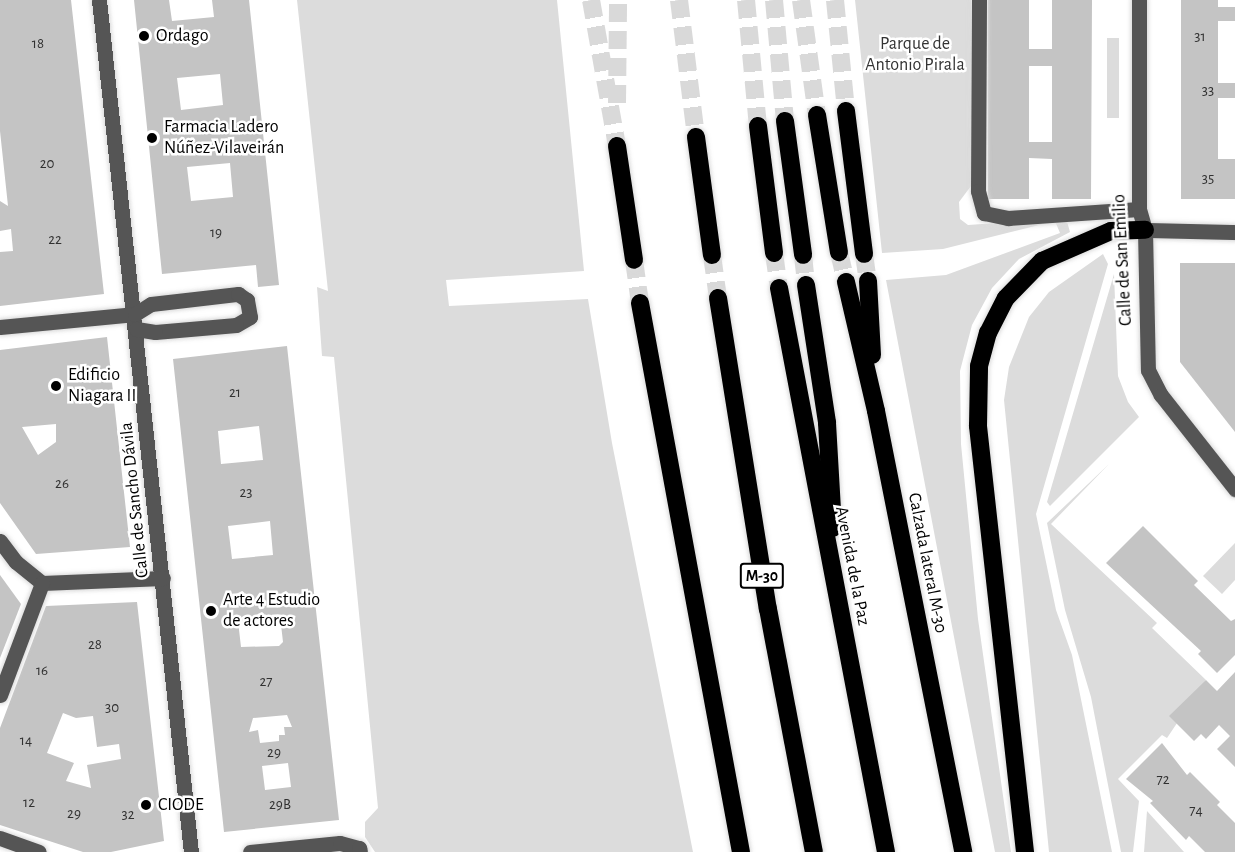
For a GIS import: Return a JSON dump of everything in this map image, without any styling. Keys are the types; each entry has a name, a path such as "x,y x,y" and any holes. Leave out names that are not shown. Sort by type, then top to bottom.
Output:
{"highway":[{"path":"846,111 864,254"},
{"path":"817,115 839,252"},
{"path":"785,121 803,255"},
{"path":"758,126 774,253"},
{"path":"696,137 712,255"},
{"path":"617,146 634,260"},
{"path":"1025,852 978,426 979,366 988,333 1006,298 1042,261 1110,231 1145,230"},
{"path":"868,281 876,411"},
{"name":"Calzada lateral M-30","path":"846,282 876,411 963,852"},
{"path":"806,285 827,423 837,601"},
{"name":"Avenida de la Paz","path":"779,288 886,852"},
{"name":"M-30","path":"718,298 768,609 814,852"},
{"path":"640,303 741,852"}],"street":[{"name":"Calle de Sancho Dávila","path":"99,0 191,852"},
{"path":"979,0 978,179 980,204 984,213 994,218 1139,209"},
{"name":"Calle de San Emilio","path":"1139,0 1139,209 1145,230 1146,358 1150,379 1235,489"},
{"path":"1145,230 1235,232"},
{"path":"0,327 135,322 155,332 236,325 250,317 247,300 238,294 151,304 135,322"},
{"path":"0,541 16,562 42,583 163,578"},
{"path":"0,695 42,583"},
{"path":"0,838 39,852"},
{"path":"250,852 340,843 360,852"}],"green space":[{"path":"297,0 557,0 584,271 446,280 449,306 588,299 612,443 693,852 375,852 365,837 365,822 378,808 334,357 322,356 317,287 328,291"},
{"name":"Parque de Antonio Pirala","path":"855,0 971,0 971,186 959,202 960,219 968,225 1066,218 1070,232 1019,259 992,288 972,325 960,371 961,444 978,619 1011,852 995,852 886,280 946,275 1060,233 1055,221 943,249 882,253"},
{"path":"1107,38 1119,38 1119,118 1107,118"},
{"path":"1103,254 1108,264 1036,514 1056,610 1072,655 1112,852 1049,852 1004,400 1009,367 1029,317 1049,292"},
{"path":"1114,274 1118,376 1128,402 1139,417 1050,506 1047,502"},
{"path":"1109,464 1051,524 1157,623 1152,628 1206,680 1167,738 1162,735 1118,779 1139,801 1133,852 1121,852 1091,697 1065,610 1047,523"},
{"path":"1235,543 1235,580 1222,594 1203,576"},
{"path":"1147,811 1184,852 1144,852"}],"building":[{"path":"0,0 71,0 104,294 0,306 0,252 13,251 11,229 0,231 0,201 8,206 0,131"},
{"path":"134,0 169,0 172,21 214,17 212,0 249,0 279,285 258,287 256,265 162,274","holes":["220,74 223,105 181,110 177,78","230,163 233,197 191,201 187,167"]},
{"path":"988,0 1029,0 1029,49 1052,49 1052,0 1092,0 1091,199 1052,199 1052,159 1029,158 1029,199 988,199","holes":["1029,66 1052,66 1052,142 1029,142"]},
{"path":"1181,0 1218,0 1218,7 1235,7 1235,21 1218,21 1218,83 1235,83 1235,98 1218,98 1218,159 1235,159 1235,199 1181,199"},
{"path":"1180,263 1235,263 1235,432 1180,362"},
{"path":"107,337 130,547 36,554 0,503 0,350","holes":["56,424 56,442 38,455 22,427"]},
{"path":"287,346 339,820 224,832 173,359","holes":["259,426 263,460 221,464 218,431","270,521 273,555 232,559 228,526","280,616 283,642 279,646 241,647 238,621","287,715 292,727 284,727 285,735 279,735 279,741 260,743 258,730 249,732 253,718","288,763 291,787 265,790 262,766"]},
{"path":"1143,526 1198,581 1194,585 1231,621 1235,619 1235,655 1217,673 1198,654 1201,651 1106,563"},
{"path":"0,575 21,604 0,658"},
{"path":"137,602 164,841 111,852 83,852 0,825 0,728 46,606","holes":["63,713 76,718 93,716 97,747 119,744 121,759 87,765 91,788 66,781 74,763 47,753"]},
{"path":"1235,672 1235,767 1217,749 1230,736 1219,725 1206,739 1201,734 1194,741 1169,716 1206,680 1217,691"},
{"path":"1162,743 1187,775 1190,772 1220,802 1217,805 1235,823 1235,852 1205,852 1189,836 1186,840 1150,803 1153,801 1126,779"}],"tunnel":[{"path":"591,0 617,146"},
{"path":"617,103 618,0"},
{"path":"679,0 696,137"},
{"path":"746,0 758,126"},
{"path":"774,0 785,121"},
{"path":"801,0 817,115"},
{"path":"835,0 846,111"},
{"path":"839,252 846,282"},
{"path":"774,253 779,288"},
{"path":"864,254 868,281"},
{"path":"712,255 718,298"},
{"path":"803,255 806,285"},
{"path":"634,260 640,303"}],"place":[{"name":"Ordago","path":"144,36"},
{"name":"Farmacia Ladero Núñez-Vilaveirán","path":"152,138"},
{"name":"Edificio Niagara II","path":"56,386"},
{"name":"Arte 4 Estudio de actores","path":"211,611"},
{"name":"CIODE","path":"146,805"}]}
